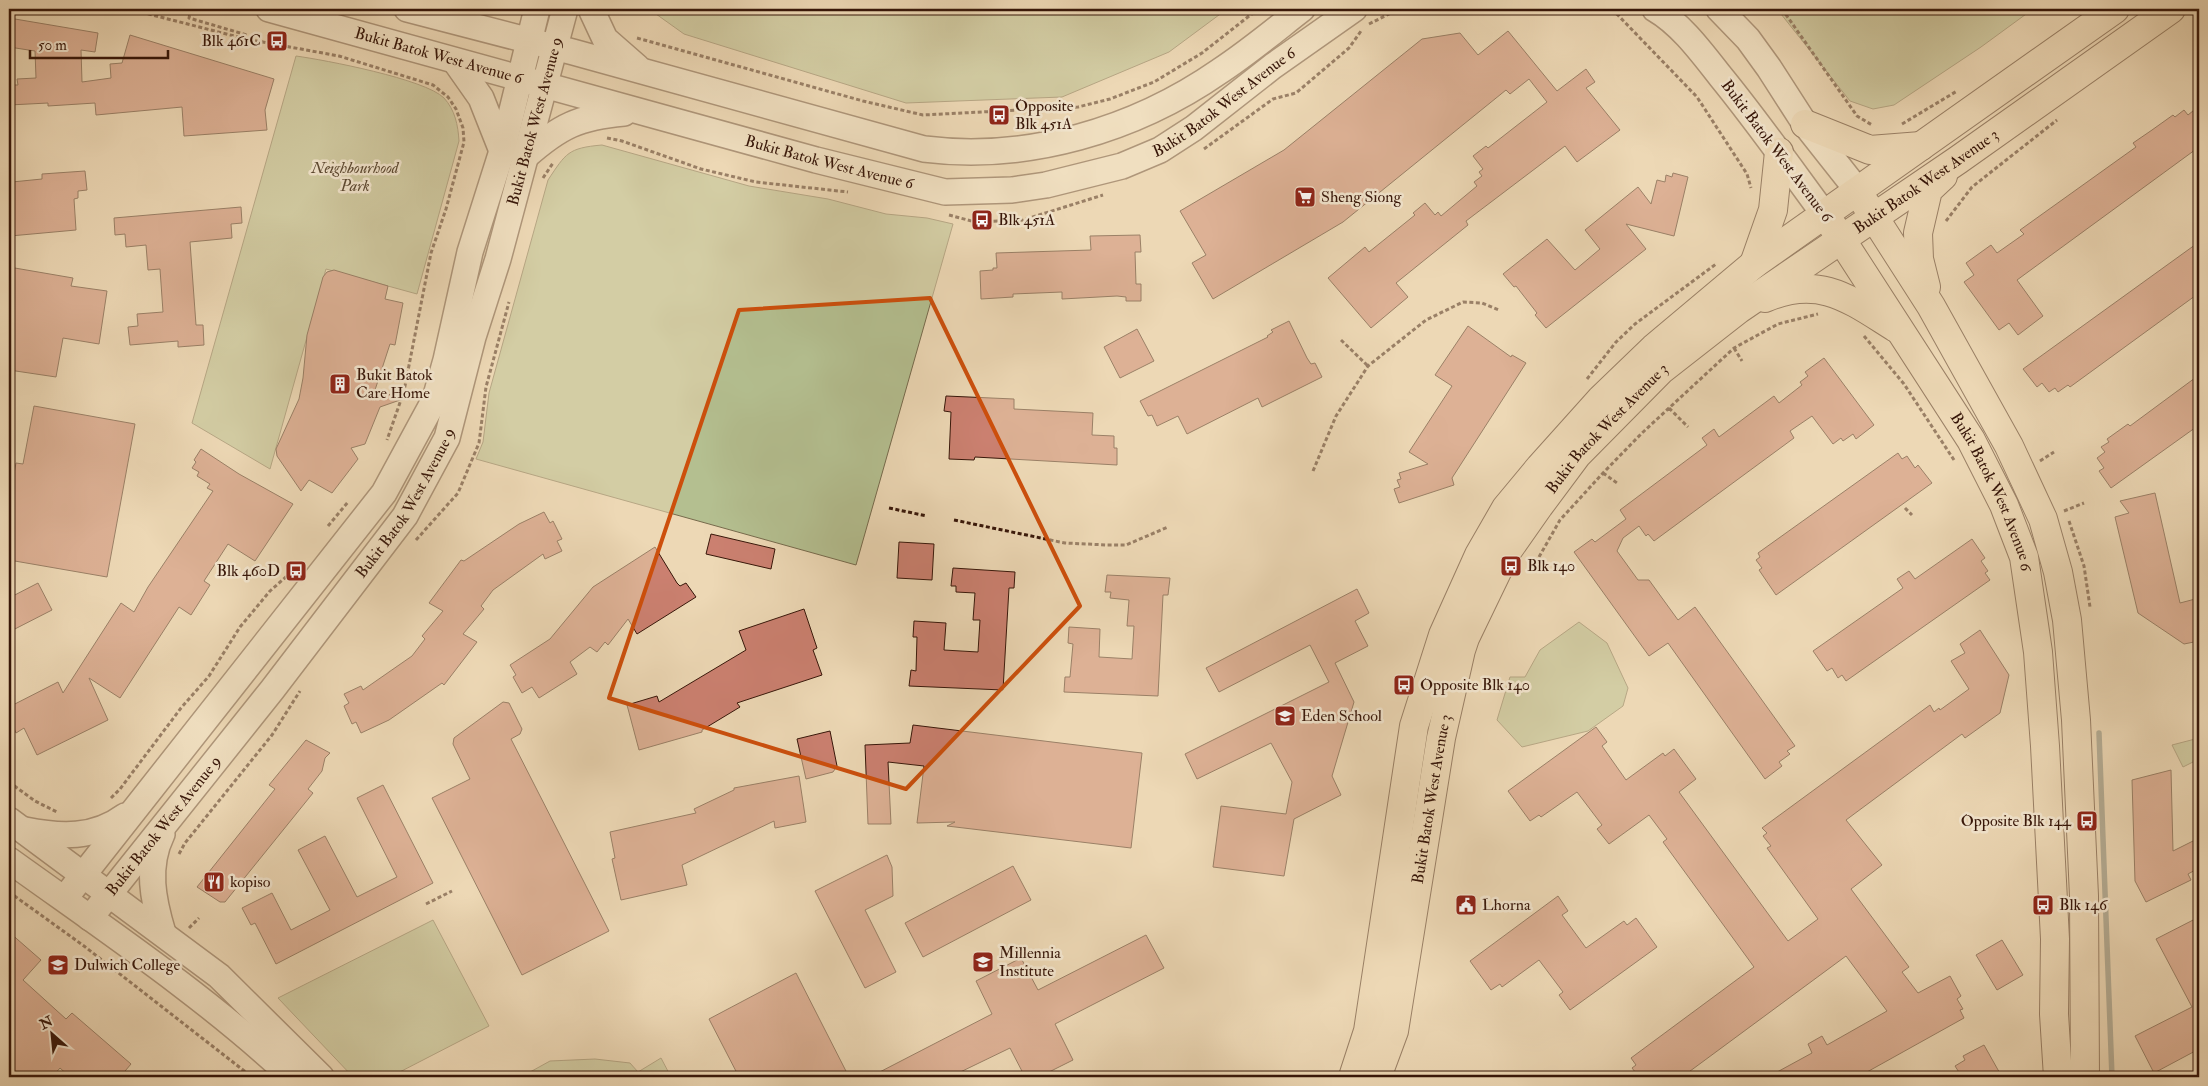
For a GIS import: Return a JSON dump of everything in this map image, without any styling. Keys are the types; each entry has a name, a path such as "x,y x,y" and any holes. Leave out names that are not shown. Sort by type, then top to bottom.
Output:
{"main road":[{"name":"Bukit Batok West Avenue 3","path":"1353,1077 1368,1031 1414,726 1443,635 1479,555 1506,508 1601,399 1654,348 1754,264 2115,9"},
{"name":"Bukit Batok West Avenue 3","path":"1377,1077 1394,1031 1441,738 1465,638 1506,553 1539,506 1577,455 1661,370 1739,309 1958,160 2171,9"},
{"path":"1805,124 1870,150 1922,146"},
{"path":"1754,264 1773,210 1779,152"},
{"path":"1932,306 1919,259 1918,233 1928,190 1958,160"},
{"name":"Bukit Batok West Avenue 6","path":"1858,191 1932,306 2009,446 2044,519 2058,572 2067,620 2076,720 2084,896 2085,1077"},
{"name":"Bukit Batok West Avenue 6","path":"1824,214 1940,389 1984,464 2004,504 2024,557 2038,652 2044,726 2055,939 2054,1014 2058,1077"},
{"path":"1739,309 1784,290 1821,290 1846,297 1901,331"}],"street":[{"name":"Bukit Batok West Avenue 6","path":"269,9 454,61 520,77 544,86 638,112 816,160 945,192 1029,188 1084,177 1122,166 1160,150 1194,128 1273,66 1354,9"},
{"name":"Bukit Batok West Avenue 6","path":"407,9 554,47 924,149 953,152 981,152 1038,146 1074,139 1145,115 1220,72 1302,9"},
{"path":"442,18 477,9"},
{"name":"Bukit Batok West Avenue 9","path":"90,918 272,690 405,516 447,438 473,337 498,259 514,153 520,77 537,9"},
{"name":"Bukit Batok West Avenue 9","path":"65,898 384,493 435,399 446,360 470,252 544,86 565,9"},
{"path":"591,9 605,39 643,72"},
{"name":"Bukit Batok West Avenue 6","path":"1655,9 1674,24 1696,47 1779,152 1824,214"},
{"name":"Bukit Batok West Avenue 6","path":"1719,9 1748,39 1805,124 1858,191"},
{"path":"454,61 481,98 514,153 579,120 596,116 638,112"},
{"path":"1984,464 2009,446"},
{"path":"2044,726 2076,720"},
{"path":"15,825 61,836 91,832 117,821 136,806"},
{"path":"163,933 154,903 152,868 157,844 175,810"},
{"path":"15,825 163,933 218,976 321,1077"},
{"path":"9,860 65,898 165,972 238,1030 292,1077"},
{"path":"2054,1014 2085,1014"}],"path":[{"path":"129,9 246,39 339,56 433,84 448,97 456,110 464,142 446,208 431,253 404,391 385,442"},
{"path":"191,9 189,18 247,35 246,39"},
{"path":"632,33 637,38 687,53 880,106 922,114 1078,107 1110,99 1154,82 1202,53 1258,9"},
{"path":"1210,146 1273,99 1296,93 1349,48 1364,27 1398,9"},
{"path":"1612,9 1697,97 1747,174 1752,190"},
{"path":"1782,9 1857,116 1875,127"},
{"path":"1900,125 1960,88"},
{"path":"1944,225 1948,216 1972,188 2063,115"},
{"path":"1314,471 1336,416 1368,366 1426,320 1464,302 1482,303 1499,310"},
{"path":"1539,557 1560,520 1603,472 1734,348 1778,324 1826,312"},
{"path":"1862,332 1904,384 1954,461"},
{"path":"1341,340 1368,366"},
{"path":"1734,348 1742,361"},
{"path":"1669,408 1688,428"},
{"path":"2038,462 2054,452"},
{"path":"1603,472 1617,483"},
{"path":"326,529 349,500"},
{"path":"2066,510 2084,502"},
{"path":"889,508 927,516"},
{"path":"1905,508 1912,515"},
{"path":"954,520 1065,542 1107,545 1126,545 1168,527"},
{"path":"106,803 120,789 181,708 209,676 240,627 270,591 298,566"},
{"path":"9,782 35,801 64,814"},
{"path":"426,904 452,891"},
{"path":"9,892 84,946 252,1077"},
{"path":"189,928 199,918"}],"highlighted area":[{"path":"930,298 1080,606 906,789 609,698 739,310"}],"green space":[{"path":"649,9 1227,9 1169,52 1062,97 906,103 684,34"},
{"path":"1777,9 2033,9 1981,47 1894,105 1873,109 1850,101"},
{"name":"Neighbourhood Park","path":"296,56 374,71 433,91 444,98 451,108 457,124 459,141 417,294 326,269 270,469 192,423"},
{"path":"602,145 749,186 828,199 886,214 927,218 953,224 856,565 476,459 483,442 489,393 548,180 564,158 575,150"},
{"path":"1579,622 1607,643 1628,688 1623,706 1588,731 1522,747 1497,720 1510,677 1525,677 1540,650"},
{"path":"2199,738 2199,759 2183,767 2172,745"},
{"path":"433,920 489,1026 390,1077 353,1077 278,998"},
{"path":"661,1058 671,1077 521,1077 550,1061 595,1059 630,1063 638,1072"}],"building":[{"path":"9,18 98,33 95,52 81,50 82,82 111,78 110,64 122,63 130,35 274,79 265,110 267,130 184,136 182,107 96,115 95,103 48,106 48,103 9,105 10,85 18,85 17,79 36,78 35,51 9,47"},
{"path":"1508,31 1557,91 1586,69 1595,82 1586,88 1620,130 1577,162 1565,146 1466,221 1468,225 1396,283 1408,297 1371,328 1328,278 1365,247 1369,252 1415,215 1413,213 1425,203 1435,215 1438,212 1441,216 1477,186 1474,182 1482,176 1479,172 1483,169 1473,156 1486,146 1488,148 1547,102 1529,79 1510,94 1506,90 1343,222 1213,299 1192,263 1206,255 1180,211 1284,150 1422,39 1460,33 1478,55"},
{"path":"2199,106 2199,147 2017,280 2043,316 2018,335 2009,323 1999,330 1964,282 1974,275 1966,263 1991,245 1997,253 2024,234 2020,230 2136,147 2133,143 2173,115 2175,117 2184,110 2188,115"},
{"path":"85,171 87,190 78,191 78,198 74,199 76,230 10,236 9,184 12,184 12,182 42,179 42,174"},
{"path":"1673,173 1688,177 1674,236 1626,224 1646,249 1546,328 1516,286 1514,287 1503,274 1547,239 1575,270 1600,249 1585,230 1638,187 1651,204 1657,180 1665,182 1666,175 1672,177"},
{"path":"241,207 242,223 231,224 232,238 190,242 196,325 203,325 204,345 178,347 178,341 130,345 128,327 138,326 137,314 163,312 160,269 148,270 146,245 126,247 125,234 115,235 114,218"},
{"path":"1140,235 1141,252 1135,252 1136,284 1141,284 1141,301 1126,301 1126,297 1117,296 1062,299 1062,292 1013,294 1013,297 981,299 980,271 997,268 996,253 1091,250 1090,236"},
{"path":"2199,242 2199,293 2070,387 2068,385 2058,392 2055,388 2049,392 2042,383 2037,387 2023,369"},
{"path":"9,267 73,278 71,286 107,291 99,344 63,338 56,377 9,370"},
{"name":"Bukit Batok Care Home","path":"334,270 388,286 385,299 403,303 395,345 390,344 375,390 403,399 380,407 365,444 351,448 358,459 332,493 309,480 301,491 277,456 276,449 299,399 307,335 323,277 327,272"},
{"path":"1289,321 1307,358 1311,364 1315,363 1322,377 1262,407 1258,398 1187,434 1178,416 1157,426 1152,415 1148,416 1140,401 1268,337 1273,332 1271,330"},
{"path":"1468,326 1511,357 1512,355 1526,363 1452,478 1454,485 1399,503 1394,489 1400,487 1397,480 1401,479 1399,473 1428,464 1409,452 1452,386 1435,375"},
{"path":"1137,329 1154,361 1120,378 1104,347"},
{"path":"1824,358 1874,425 1856,439 1853,434 1843,441 1841,438 1833,444 1812,416 1790,431 1794,438 1654,541 1648,534 1646,536 1639,526 1623,538 1617,551 1638,580 1649,580 1678,620 1695,607 1795,746 1787,751 1790,754 1779,762 1782,766 1765,779 1668,643 1649,656 1574,552 1592,539 1595,542 1626,519 1620,510 1707,445 1702,438 1714,429 1719,437 1774,396 1779,403 1802,385 1800,382 1808,376 1805,372"},
{"path":"2199,375 2199,425 2111,488 2099,471 2104,468 2097,458 2105,452 2101,447 2109,442 2107,439 2128,424 2130,426"},
{"path":"946,396 1014,399 1014,409 1093,413 1092,435 1114,436 1114,448 1117,448 1117,465 975,457 974,460 949,459 951,412 944,411"},
{"path":"34,406 135,424 107,577 9,560 9,501 16,463 23,464"},
{"path":"201,449 239,474 293,504 255,561 228,544 204,581 210,585 191,615 179,607 120,698 89,678 108,720 37,755 24,728 16,733 14,728 9,731 9,707 58,682 63,693 121,603 134,612 148,587 213,491 207,488 210,484 197,476 199,472 192,468 196,462 194,460"},
{"path":"1898,453 1902,459 1907,456 1915,468 1918,465 1932,483 1776,595 1759,570 1762,568 1756,560 1760,557 1758,553"},
{"path":"2155,493 2180,603 2199,598 2199,641 2184,644 2138,613 2115,517 2129,513 2120,501"},
{"path":"544,512 550,523 553,521 562,539 557,541 562,551 545,559 543,554 493,590 481,606 484,609 463,634 477,642 444,685 442,683 389,720 361,733 356,722 352,724 344,706 349,703 344,694 361,686 363,690 412,656 425,639 422,636 443,611 429,603 461,560 464,561 519,524"},
{"path":"711,534 775,549 771,569 706,554"},
{"path":"1972,539 1985,558 1981,561 1988,571 1985,573 1990,580 1846,681 1842,675 1838,678 1832,668 1827,671 1813,651 1903,588 1897,579 1909,571 1915,579"},
{"path":"899,542 934,544 932,580 897,578"},
{"path":"655,547 677,583 680,586 686,583 696,597 637,634 628,619 608,645 605,642 597,652 590,647 570,662 577,674 539,698 532,687 522,693 513,677 516,675 510,665 550,639 593,587"},
{"path":"953,568 1015,572 1014,588 1009,588 1003,690 909,686 911,670 916,671 917,637 913,637 914,621 946,623 944,650 978,652 980,620 973,620 975,593 956,592 956,586 951,586"},
{"path":"1107,575 1170,578 1168,595 1163,595 1158,696 1064,692 1065,677 1070,677 1073,644 1068,643 1069,627 1100,629 1099,657 1132,659 1134,626 1127,626 1129,600 1110,598 1111,592 1105,592"},
{"path":"38,583 52,610 9,632 9,598"},
{"path":"1357,589 1369,613 1355,621 1368,646 1335,663 1354,702 1332,776 1341,795 1294,819 1284,876 1213,867 1221,806 1286,814 1292,782 1271,743 1197,779 1185,754 1329,682 1310,645 1219,692 1206,668"},
{"path":"804,609 817,648 813,650 822,675 737,703 740,707 702,730 702,732 639,750 627,705 657,696 659,702 746,650 739,631"},
{"path":"1980,630 2009,675 2000,713 1965,738 1962,734 1846,820 1882,865 1851,889 1909,967 1902,972 1918,993 1950,976 1961,996 1957,999 1963,1009 1960,1010 1964,1018 1858,1077 1768,1077 1812,1053 1808,1044 1822,1036 1827,1045 1887,1011 1846,956 1682,1077 1639,1077 1632,1068 1636,1065 1631,1058 1754,967 1663,842 1667,839 1649,815 1609,844 1597,829 1602,825 1577,792 1541,817 1539,815 1530,821 1508,791 1596,727 1607,742 1602,746 1626,780 1663,753 1665,756 1674,749 1696,779 1679,792 1788,941 1818,919 1767,848 1771,846 1763,836 1767,833 1762,828 1930,705 1934,712 1939,708 1940,710 1969,689 1951,661 1965,653 1960,644"},
{"path":"503,702 509,703 522,729 520,734 511,739 609,931 522,975 432,798 470,779 453,744 454,738"},
{"path":"913,725 1142,753 1131,848 947,826 955,822 917,823 924,766 888,762 891,824 868,824 865,745 910,743"},
{"path":"830,731 837,766 833,772 806,779 797,739"},
{"path":"306,740 330,753 325,758 322,771 308,789 313,793 225,902 220,902 197,887 275,789 269,785"},
{"path":"2171,770 2173,851 2199,838 2199,868 2188,874 2191,880 2146,902 2135,881 2132,780"},
{"path":"799,776 806,822 775,828 774,821 682,865 687,885 621,900 612,859 615,858 610,832 696,813 694,809 734,790 734,788"},
{"path":"383,785 433,883 276,964 255,923 251,925 242,908 272,893 291,930 330,910 298,850 325,836 357,897 397,877 357,798"},
{"path":"887,855 892,867 893,896 865,910 896,972 865,988 815,891"},
{"path":"1013,866 1031,900 923,957 905,923"},
{"path":"1558,896 1568,911 1562,915 1586,948 1624,921 1627,925 1636,918 1657,947 1570,1010 1559,995 1563,992 1539,960 1502,987 1500,984 1491,990 1470,961"},
{"path":"2199,917 2199,1049 2154,1073 2135,1036 2192,1007 2156,939"},
{"path":"9,932 41,960 23,980 66,1019 72,1013 131,1064 120,1077 70,1077 60,1068 52,1077 9,1077"},
{"path":"1146,935 1164,968 1055,1024 1073,1060 1039,1077 1025,1077 1010,1048 950,1077 870,1077 992,1014 976,981 1021,958 1038,990"},
{"path":"2002,940 2023,975 1997,990 1976,955"},
{"path":"796,973 849,1077 739,1077 709,1019"},
{"path":"1984,1045 2002,1077 1962,1077 1955,1066 1965,1060 1963,1056"}],"waterway":[{"path":"2099,733 2112,1077"}],"place":[{"name":"Blk 461C","path":"277,41"},
{"name":"Opposite Blk 451A","path":"999,115"},
{"name":"Sheng Siong","path":"1305,197"},
{"name":"Blk 451A","path":"982,220"},
{"name":"Bukit Batok Care Home","path":"340,384"},
{"name":"Blk 140","path":"1511,566"},
{"name":"Blk 460D","path":"296,571"},
{"name":"Opposite Blk 140","path":"1404,685"},
{"name":"Eden School","path":"1285,716"},
{"name":"Opposite Blk 144","path":"2087,821"},
{"name":"kopiso","path":"214,882"},
{"name":"Lhorna","path":"1466,905"},
{"name":"Blk 146","path":"2043,905"},
{"name":"Millennia Institute","path":"983,962"},
{"name":"Dulwich College","path":"58,965"}]}
